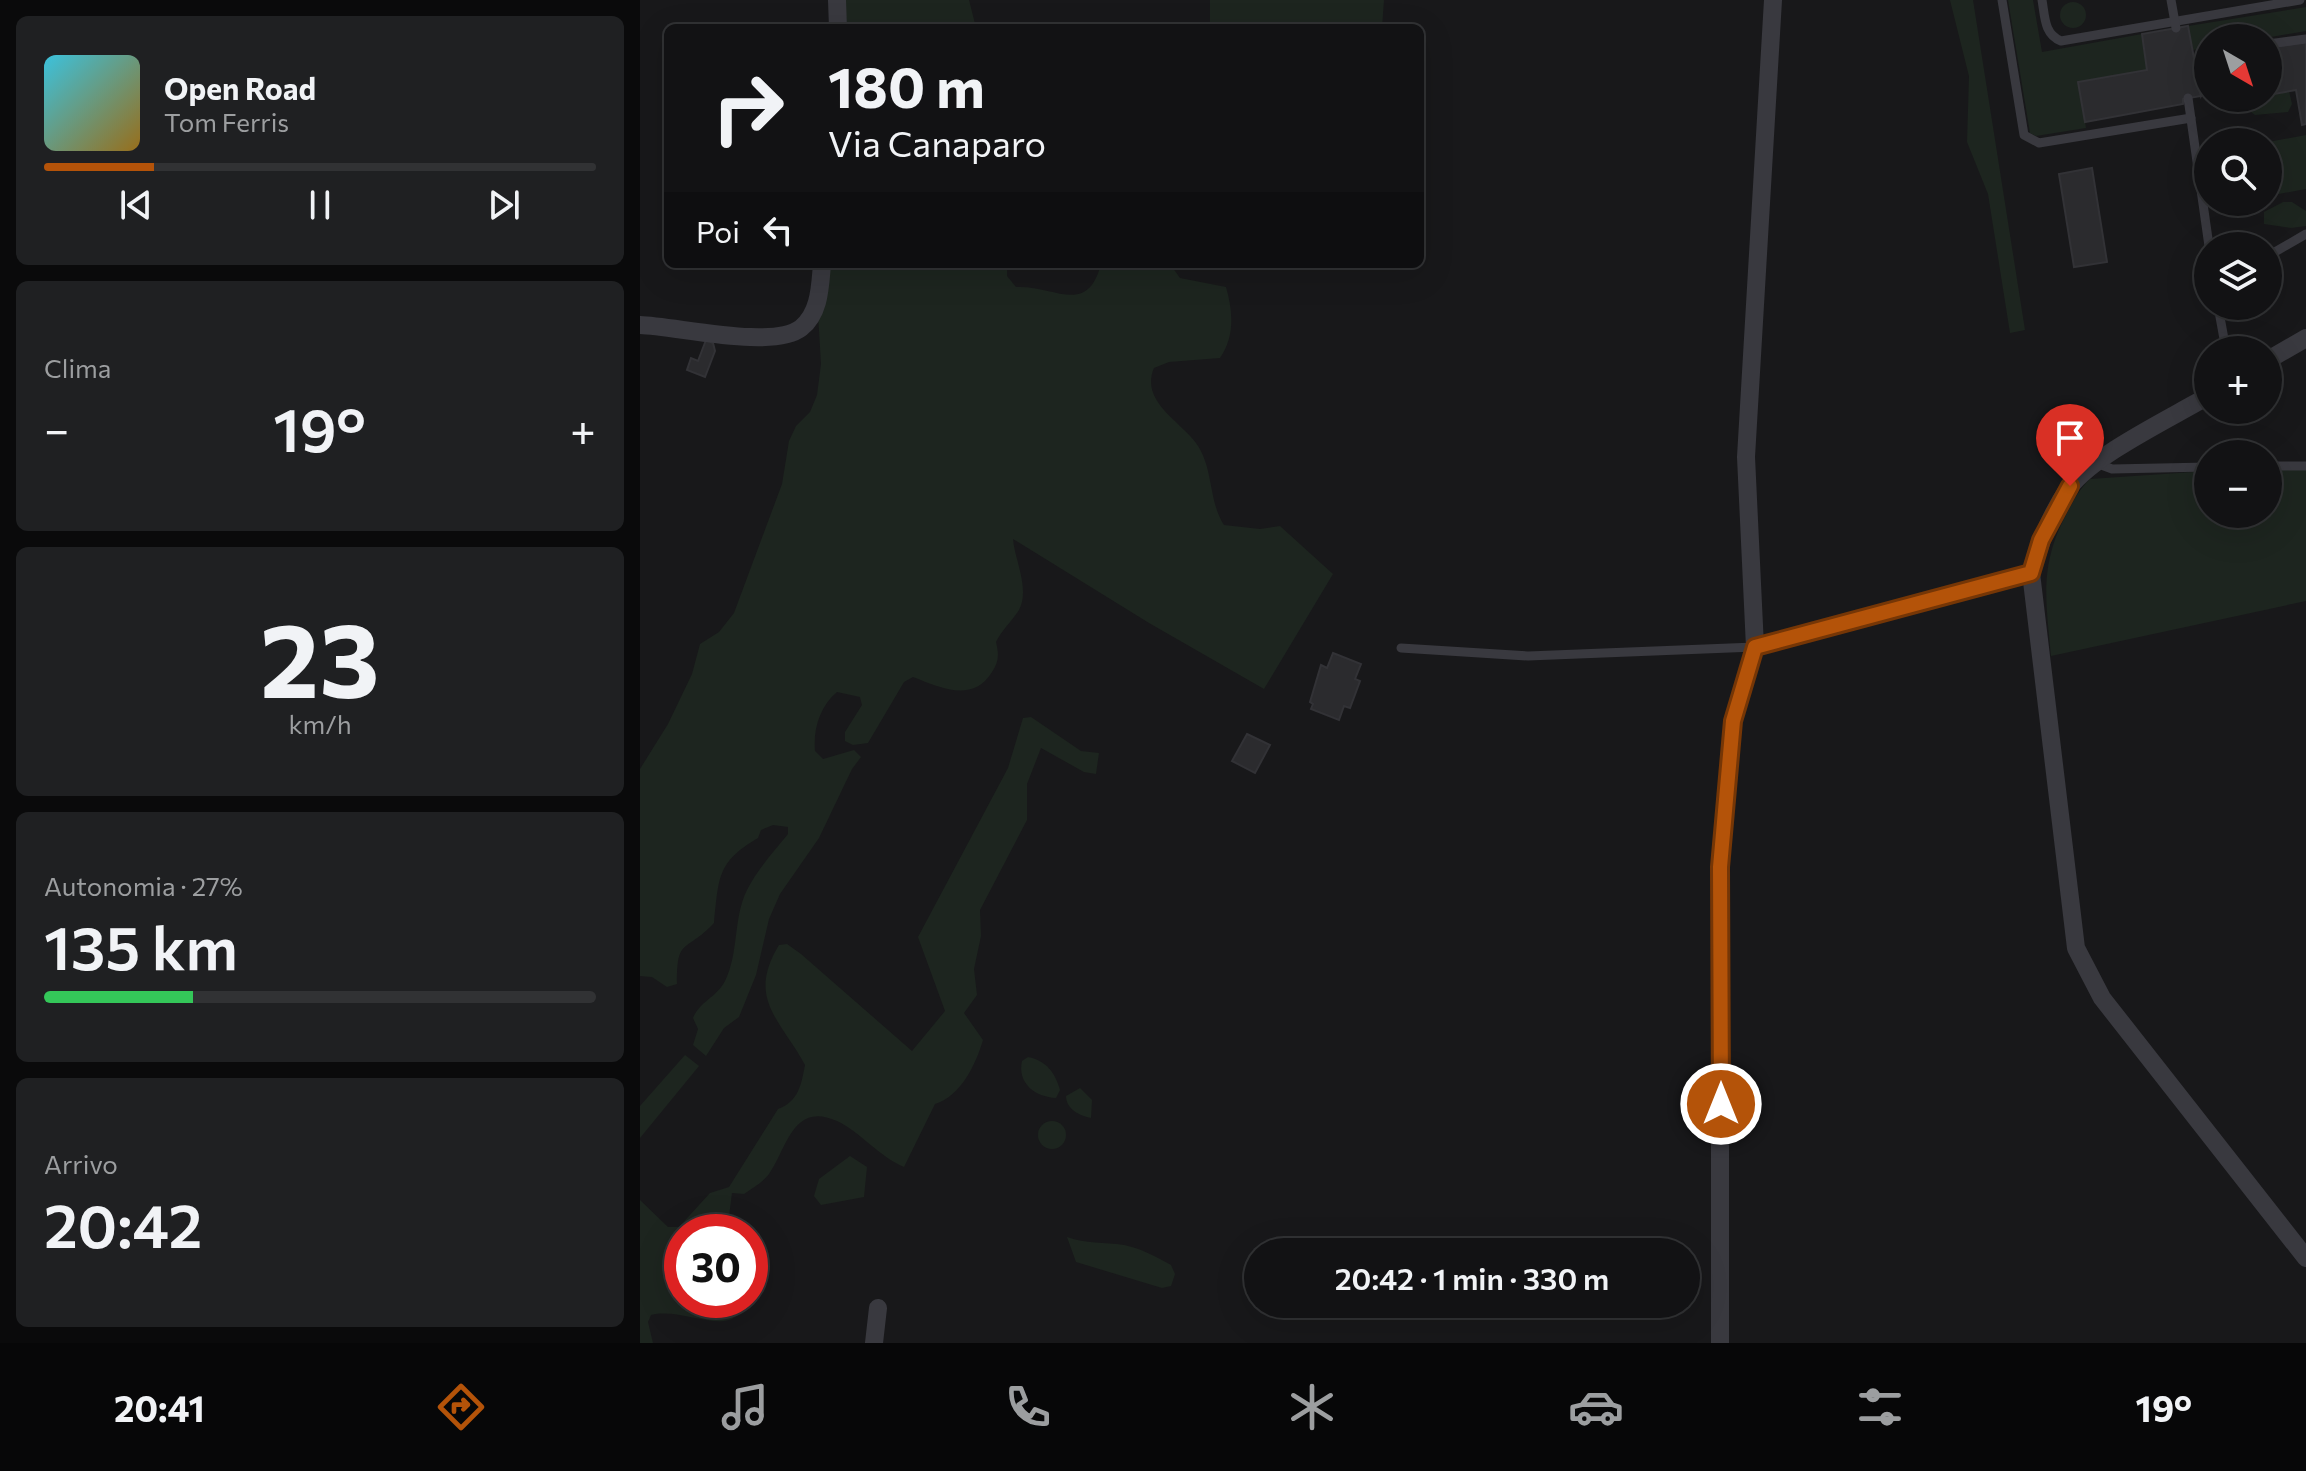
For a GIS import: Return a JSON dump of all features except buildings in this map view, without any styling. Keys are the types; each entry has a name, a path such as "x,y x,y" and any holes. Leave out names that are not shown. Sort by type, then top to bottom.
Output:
{"street":[{"path":"837,0 838,24"},
{"path":"1720,1343 1720,867 1733,721 1755,647 1746,457 1773,0"},
{"path":"640,325 673,326 725,336 788,334 801,328 817,304 822,268"},
{"path":"2282,352 2306,338"},
{"path":"2194,404 2096,463 2070,486 2057,507 2031,573 2076,948 2102,998 2306,1258"},
{"path":"1755,647 2031,573"},
{"path":"874,1343 878,1308"}],"lane":[{"path":"2002,0 2024,135 2039,143 2191,118"},
{"path":"2042,0 2047,29 2061,41 2300,0"},
{"path":"2171,0 2175,23"},
{"path":"2282,42 2306,39"},
{"path":"2188,98 2207,232"},
{"path":"2282,248 2306,234"},
{"path":"2096,463 2112,469 2194,467"},
{"path":"2282,466 2306,466"},
{"path":"1401,648 1528,656 1755,647"}],"shaded area":[{"path":"843,0 969,0 975,24 843,24"},
{"path":"1210,0 1384,0 1382,24 1210,24"},
{"path":"1950,0 1973,0 2025,330 2010,333 1988,194 1967,142 1969,76"},
{"path":"2008,0 2033,0 2042,52 2142,34 2147,70 2079,82 2086,128 2036,136 2030,133"},
{"path":"2073,2 2083,5 2086,15 2083,25 2073,28 2063,25 2060,15 2063,5"},
{"path":"2306,7 2306,31 2282,35 2282,24 2200,24"},
{"path":"2194,25 2194,50 2193,50 2188,26"},
{"path":"2289,91 2292,104 2288,112 2255,115 2251,112 2282,112 2282,92"},
{"path":"2306,135 2306,189 2282,193 2282,139"},
{"path":"2292,202 2306,211 2306,226 2291,228 2264,224 2264,216 2282,216 2282,203"},
{"path":"824,268 1007,268 1007,276 1016,287 1068,295 1087,290 1100,268 1173,268 1180,278 1226,287 1231,323 1228,341 1220,358 1169,362 1154,368 1152,390 1163,409 1202,453 1215,505 1224,525 1260,529 1280,526 1333,574 1264,689 1013,539 1022,584 1022,602 996,642 997,661 984,682 966,690 956,690 913,677 904,682 868,743 853,745 845,741 845,732 862,705 860,697 837,692 826,704 815,734 815,751 823,759 854,750 861,757 852,769 819,838 780,894 769,919 756,975 739,1017 724,1028 706,1056 693,1045 698,1029 693,1018 725,981 747,890 788,834 788,827 773,825 761,830 758,838 727,863 719,882 714,923 681,952 677,984 667,987 652,977 640,976 640,769 668,724 692,674 700,644 719,632 734,613 782,484 789,441 796,426 810,412 817,395 821,364 818,314"},
{"path":"2306,469 2306,601 2051,656 2047,618 2048,568 2057,533 2079,491 2090,479 2194,472 2194,528 2282,528 2282,470"},
{"path":"1031,717 1081,751 1099,753 1096,774 1084,772 1041,748 1027,784 1027,820 980,910 981,936 974,969 977,995 964,1013 983,1040 960,1087 935,1104 904,1167 837,1121 822,1116 810,1117 793,1130 767,1177 744,1194 732,1193 729,1214 691,1214 710,1193 729,1187 778,1109 791,1102 800,1086 805,1065 766,995 770,964 779,945 787,944 801,954 912,1051 945,1011 918,937 1008,768 1023,718"},
{"path":"685,1055 699,1066 640,1138 640,1106"},
{"path":"1028,1057 1040,1061 1053,1073 1060,1090 1056,1098 1035,1092 1025,1082 1021,1069 1022,1061"},
{"path":"1080,1088 1092,1100 1091,1118 1082,1116 1068,1105 1066,1096"},
{"path":"1052,1121 1062,1125 1066,1135 1062,1145 1052,1149 1042,1145 1038,1135 1042,1125"},
{"path":"850,1156 867,1167 864,1197 821,1205 814,1196 819,1179"},
{"path":"640,1200 664,1223 664,1314 651,1315 648,1322 653,1343 640,1343"},
{"path":"1067,1237 1124,1245 1148,1253 1171,1265 1175,1274 1171,1286 1162,1288 1076,1262"},
{"path":"696,1318 732,1318 720,1321"}],"route":[{"path":"1721,1104 1720,867 1733,721 1755,647 2031,573 2041,540 2070,486"}]}
